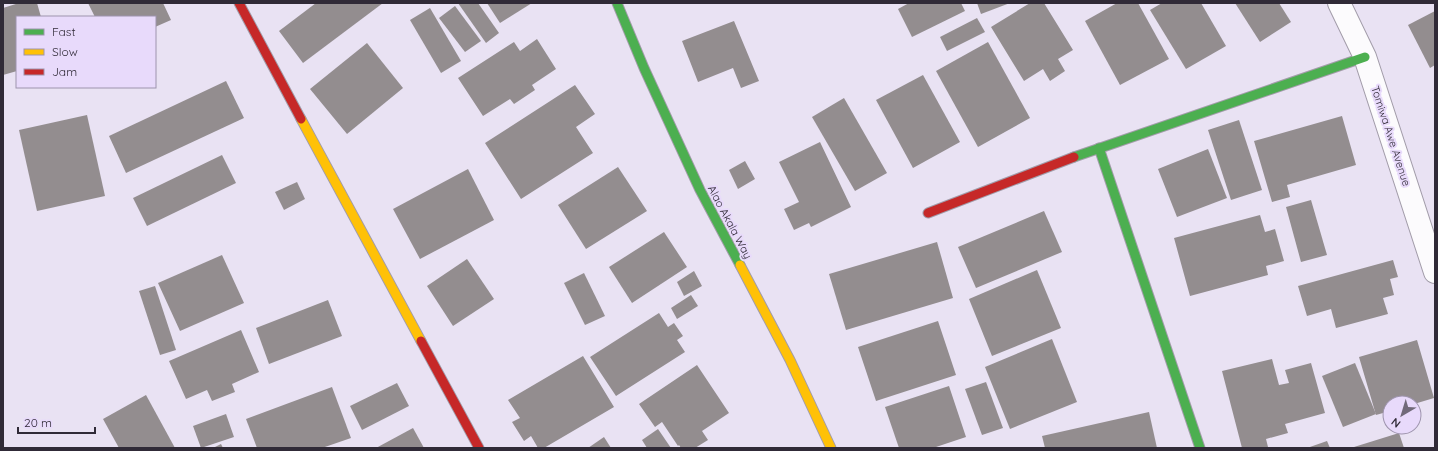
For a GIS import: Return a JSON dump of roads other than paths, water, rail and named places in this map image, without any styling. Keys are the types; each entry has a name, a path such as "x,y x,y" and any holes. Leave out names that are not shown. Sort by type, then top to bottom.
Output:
{"street":[{"path":"239,3 479,448"},
{"name":"Alao Akala Way","path":"618,3 644,68 700,190 790,360 831,448"},
{"name":"Tomiwa Awe Avenue","path":"1339,3 1365,57 1435,272"},
{"path":"928,213 1099,148 1365,57"},
{"path":"1099,148 1200,448"}]}
